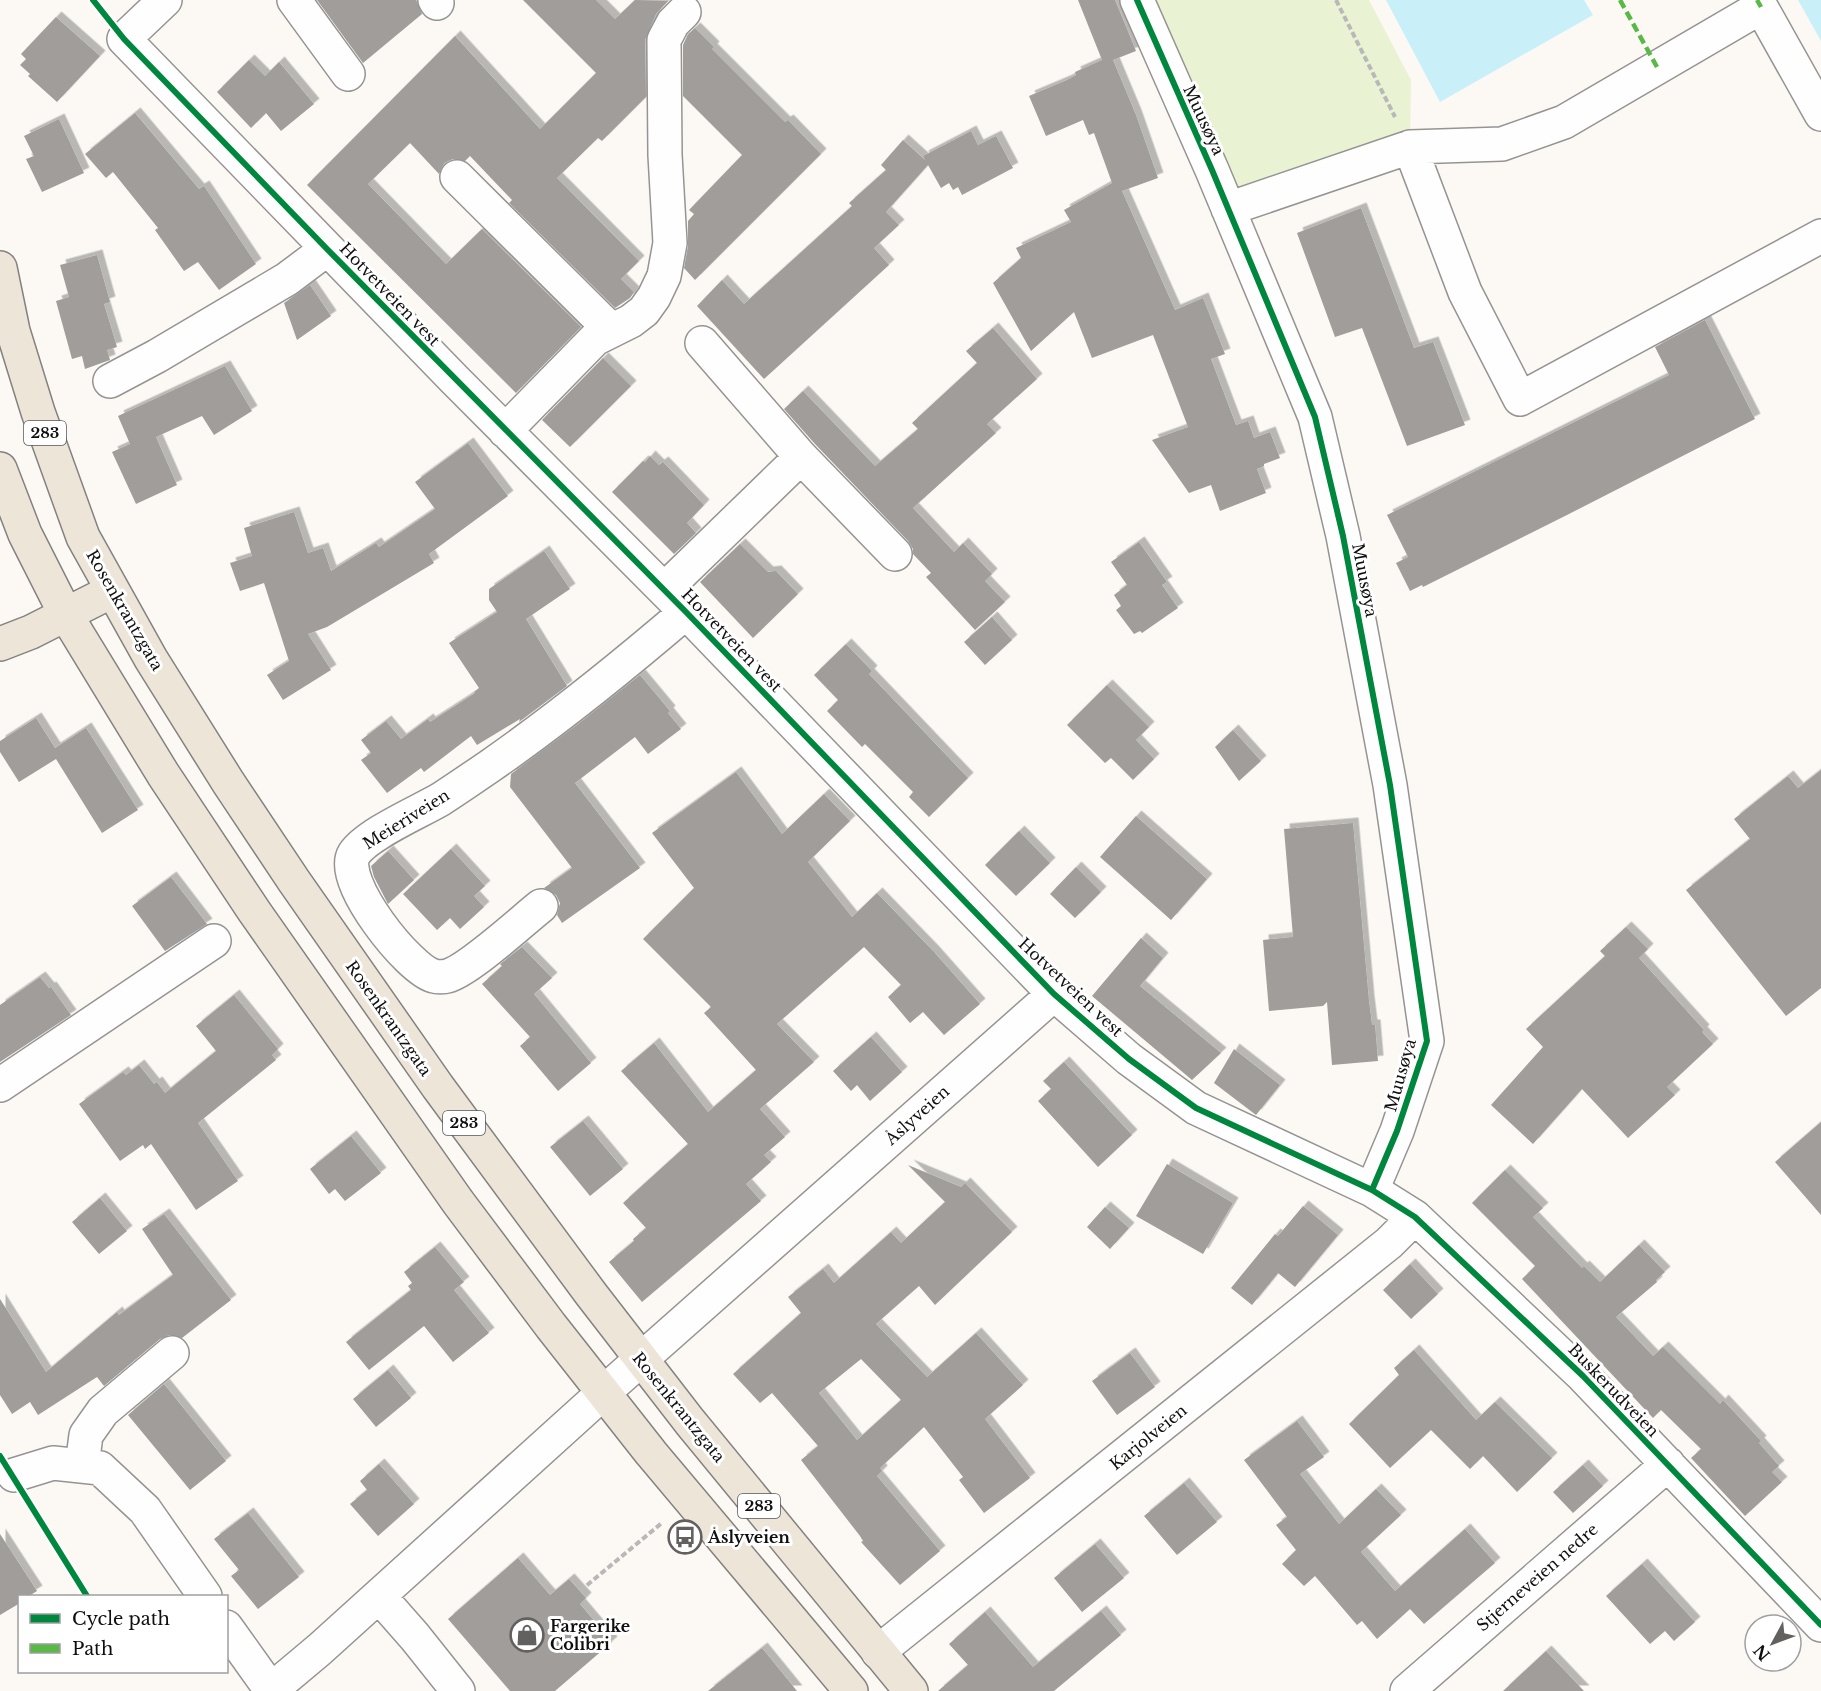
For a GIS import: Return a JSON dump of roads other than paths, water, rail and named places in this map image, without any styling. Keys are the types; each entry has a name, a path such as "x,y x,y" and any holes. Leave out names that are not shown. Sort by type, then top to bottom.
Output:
{"main road":[{"name":"Rosenkrantzgata","path":"0,268 13,331 38,412 83,537 186,716 294,881 438,1087 641,1359 911,1691"},
{"path":"0,469 25,534 66,615 157,764 254,911 458,1202 603,1393 851,1691"},
{"path":"0,644 17,639 112,591"}],"street":[{"name":"Hotvetveien vest","path":"165,0 124,39 505,431 675,601 1054,994 1129,1059 1196,1108 1372,1190"},
{"path":"294,0 348,74"},
{"name":"Muusøya","path":"1137,0 1315,417 1343,536 1388,774 1427,1041 1397,1131 1372,1190"},
{"path":"1228,209 1410,147 1502,144 1564,122 1761,7 1821,114"},
{"path":"505,431 595,339 632,321 644,311 664,276 670,243 665,154 663,40 673,23 684,12"},
{"path":"1410,147 1466,292 1520,399 1821,236"},
{"path":"457,177 611,330"},
{"name":"Hotvetveien vest","path":"110,381 157,356 286,279 327,249"},
{"path":"702,343 801,457 895,554"},
{"path":"675,601 801,457"},
{"name":"Meieriveien","path":"542,906 470,963 448,976 434,976 421,969 372,915 351,873 352,856 362,844 440,799 490,766 628,663 675,601"},
{"path":"0,1085 214,941"},
{"name":"Åslyveien","path":"271,1691 641,1359 1054,994"},
{"name":"Buskerudveien","path":"1372,1190 1415,1217 1575,1368 1821,1625"},
{"name":"Karjolveien","path":"878,1652 1380,1250 1415,1217"},
{"path":"82,1466 86,1435 103,1411 172,1353"},
{"path":"14,1475 54,1463 100,1468 145,1510 204,1595"},
{"name":"Stjerneveien nedre","path":"1407,1691 1668,1464"},
{"path":"379,1596 458,1691"},
{"path":"228,1630 271,1691"}],"water":[{"path":"1386,0 1584,0 1593,15 1440,102"},
{"path":"1798,0 1821,0 1821,41"}],"place":[{"name":"Åslyveien","path":"685,1537"},
{"name":"Fargerike Colibri","path":"527,1635"}]}
